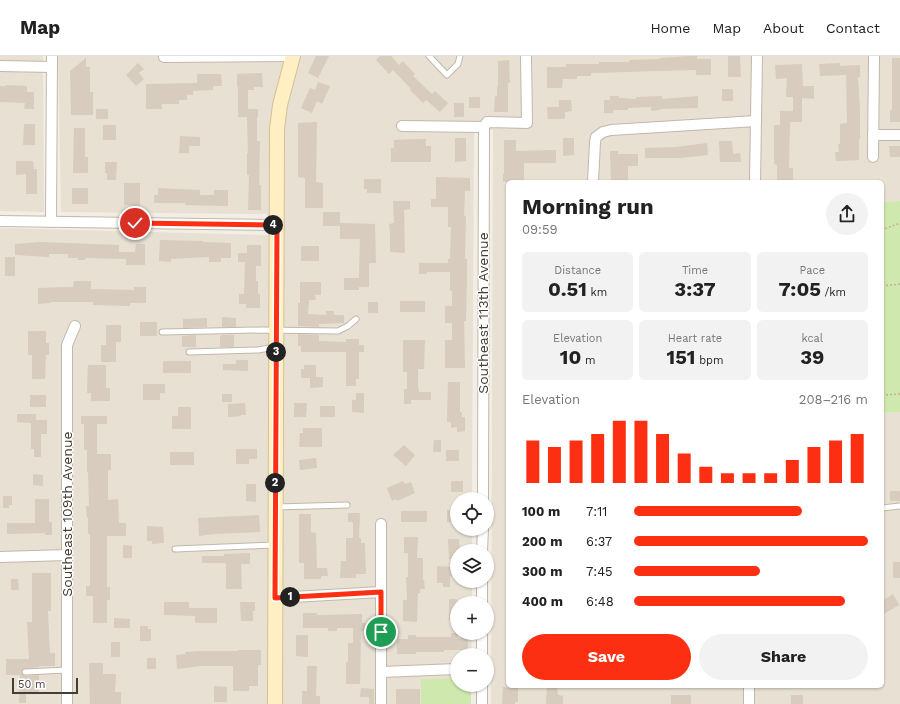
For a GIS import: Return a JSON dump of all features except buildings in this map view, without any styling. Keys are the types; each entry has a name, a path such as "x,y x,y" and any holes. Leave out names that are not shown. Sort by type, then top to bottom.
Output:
{"street":[{"path":"51,222 52,56"},
{"path":"164,57 293,56 278,112 277,143 275,704"},
{"path":"402,126 484,127 487,122 527,123 526,56"},
{"path":"755,180 757,56"},
{"path":"873,157 874,56"},
{"path":"0,66 52,67"},
{"path":"593,180 594,142 596,137 603,132 611,130 756,121"},
{"name":"Southeast 113th Avenue","path":"483,492 484,127"},
{"path":"873,135 900,135"},
{"path":"0,221 277,225"},
{"name":"Southeast 109th Avenue","path":"67,704 67,345 75,326"},
{"path":"381,524 381,704"},
{"path":"0,558 67,555"},
{"path":"275,598 381,592"},
{"path":"381,672 450,668"},
{"path":"748,704 749,688"},
{"path":"482,692 482,704"}],"lane":[{"path":"429,56 447,75 458,64 460,56"},
{"path":"162,332 276,330 338,331 348,326 356,319"},
{"path":"189,352 258,350 276,347"},
{"path":"275,507 347,505"},
{"path":"884,508 900,506"},
{"path":"175,549 275,545"},
{"path":"25,672 67,670"}],"path":[{"path":"884,229 900,223"},
{"path":"884,286 900,284"},
{"path":"884,395 900,394"}],"shaded area":[{"path":"0,56 43,56 44,212 0,211"},
{"path":"58,56 900,56 900,201 884,202 884,180 506,180 506,688 884,688 884,413 900,412 900,704 491,704 491,692 494,692 494,648 491,648 491,640 494,640 494,596 491,596 491,588 494,588 494,544 492,544 492,536 494,536 494,492 492,492 493,130 474,131 472,492 450,492 450,536 472,536 472,544 450,544 450,588 472,588 472,596 450,596 450,640 472,640 471,648 450,648 450,678 421,679 421,704 0,704 0,228 268,235 267,214 61,212"}],"green space":[{"path":"900,201 900,412 884,413 884,202"},
{"path":"450,678 450,692 471,692 471,704 421,704 421,679"}],"route":[{"path":"135,223 277,225 275,598 381,592 381,632"}]}
